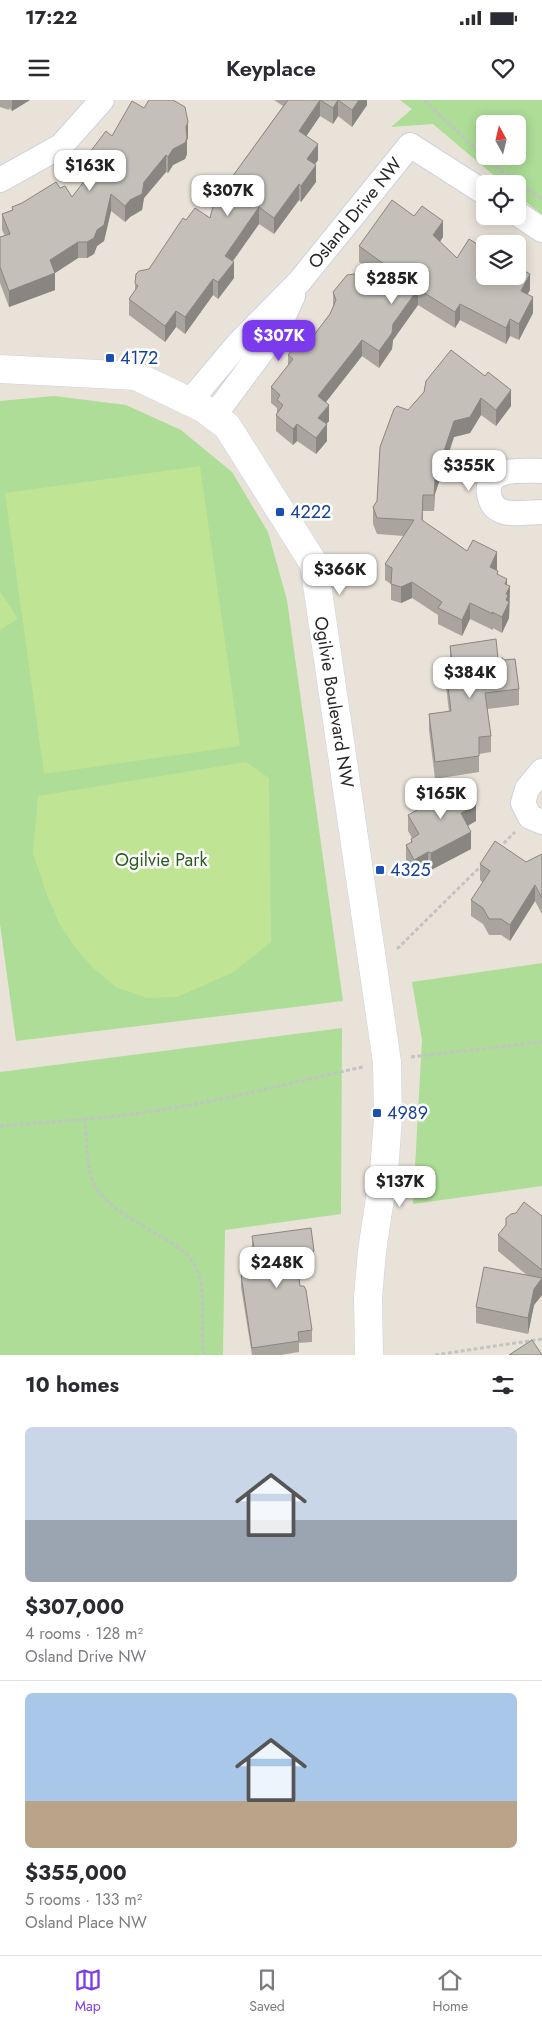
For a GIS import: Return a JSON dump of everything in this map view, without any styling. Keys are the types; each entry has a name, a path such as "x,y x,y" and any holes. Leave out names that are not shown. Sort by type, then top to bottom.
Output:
{"street":[{"path":"0,180 61,146 102,100"},
{"name":"Osland Drive NW","path":"190,401 238,344 300,281 410,145 476,187"},
{"path":"526,219 542,230"},
{"name":"Osland Drive NW","path":"214,416 277,331 300,281"},
{"name":"Ogilvie Boulevard NW","path":"0,369 136,376 190,401 227,426 314,564 387,1062 388,1118 384,1172 372,1250 368,1297 369,1355"},
{"path":"542,471 510,471 498,475 491,481 488,492 492,503 498,510 508,513 542,512"},
{"path":"532,824 523,803 527,789 542,771"}],"path":[{"path":"424,100 489,162 542,199"},
{"path":"494,853 532,824"},
{"path":"397,949 487,860"},
{"path":"0,1126 85,1120 176,1108 249,1094 414,1056 542,1042"},
{"path":"85,1120 90,1168 94,1184 103,1197 128,1217 161,1236 190,1257 198,1272 202,1288 202,1345 204,1355"},
{"path":"435,1355 542,1340"}],"green space":[{"path":"400,100 542,100 542,215 526,202 526,175 493,175 482,165 526,165 526,115 476,115 476,160 433,124 391,127 412,109"},
{"name":"Ogilvie Park","path":"54,396 126,405 181,430 232,472 268,532 287,600 343,1001 16,1041 0,924 0,401"},
{"path":"200,466 240,746 44,774 5,493"},
{"path":"0,591 18,619 0,630"},
{"path":"246,762 269,778 271,942 232,973 177,997 147,998 116,987 93,968 77,950 60,925 47,895 33,853 38,796"},
{"path":"542,963 542,1186 413,1204 422,1040 412,982"},
{"path":"342,1028 341,1214 225,1230 223,1355 0,1355 0,1072"}],"building":[{"path":"149,100 173,100 185,107 188,122 185,143 173,149 168,157 166,155 144,182 142,194 130,200 125,206 111,194 104,225 97,230 94,238 87,242 78,242 50,260 55,273 9,291 0,267 0,237 10,234 2,214 13,210 12,207 56,182 60,188 65,186 72,197 95,167 92,163 97,157 90,152 106,131 112,136 132,101 144,108"},
{"path":"288,100 320,100 299,131 318,144 307,159 316,165 301,186 299,184 274,218 259,207 225,256 234,262 218,282 213,279 185,317 176,311 165,326 129,299 138,286 135,283 136,274 139,271 149,269 183,218 186,220 195,208 210,218 218,187 232,177"},
{"path":"320,100 338,100 333,108"},
{"path":"338,100 359,100 352,110"},
{"path":"392,200 414,216 422,206 443,221 433,235 457,258 469,239 476,243 476,285 524,285 521,291 533,297 519,324 510,319 506,328 460,304 455,312 418,289 393,324 392,333 379,351 362,340 318,396 329,405 318,418 327,424 316,438 297,424 293,429 276,415 283,405 277,400 280,395 271,387 293,359 288,355 308,330 314,335 330,314 336,300 333,292 347,275 391,269 359,246"},
{"path":"526,272 530,274 526,282"},
{"path":"451,350 485,376 488,372 511,390 496,410 481,398 470,417 454,421 435,478 434,495 423,495 422,520 467,551 473,540 497,552 490,567 498,571 497,574 507,579 505,584 510,586 506,594 508,595 506,600 509,602 502,617 470,603 462,620 438,608 442,602 412,582 401,587 391,584 392,568 385,564 414,520 377,518 373,507 377,501 380,447 394,409 397,406 408,410 424,392 426,381"},
{"path":"496,639 498,659 515,659 519,689 485,693 491,736 479,737 479,756 435,762 429,714 451,711 446,670 453,669 450,646"},
{"path":"463,780 476,805 461,813 471,832 414,860 406,845 412,842 411,839 419,834 408,815 419,809 416,805"},
{"path":"495,841 526,862 542,854 542,898 535,885 510,925 501,919 489,919 483,908 471,900 490,871 480,864"},
{"path":"524,1202 542,1216 542,1270 498,1235 506,1225 506,1218 516,1213"},
{"path":"311,1228 314,1251 296,1254 300,1286 304,1286 306,1290 312,1330 298,1332 299,1341 252,1348 241,1275 258,1273 252,1236"},
{"path":"484,1267 542,1278 534,1289 528,1318 476,1307"},
{"path":"532,1340 542,1355 509,1355"}],"place":[{"name":"4172","path":"110,358"},
{"name":"4222","path":"280,512"},
{"name":"4325","path":"380,870"},
{"name":"4989","path":"377,1113"}]}
